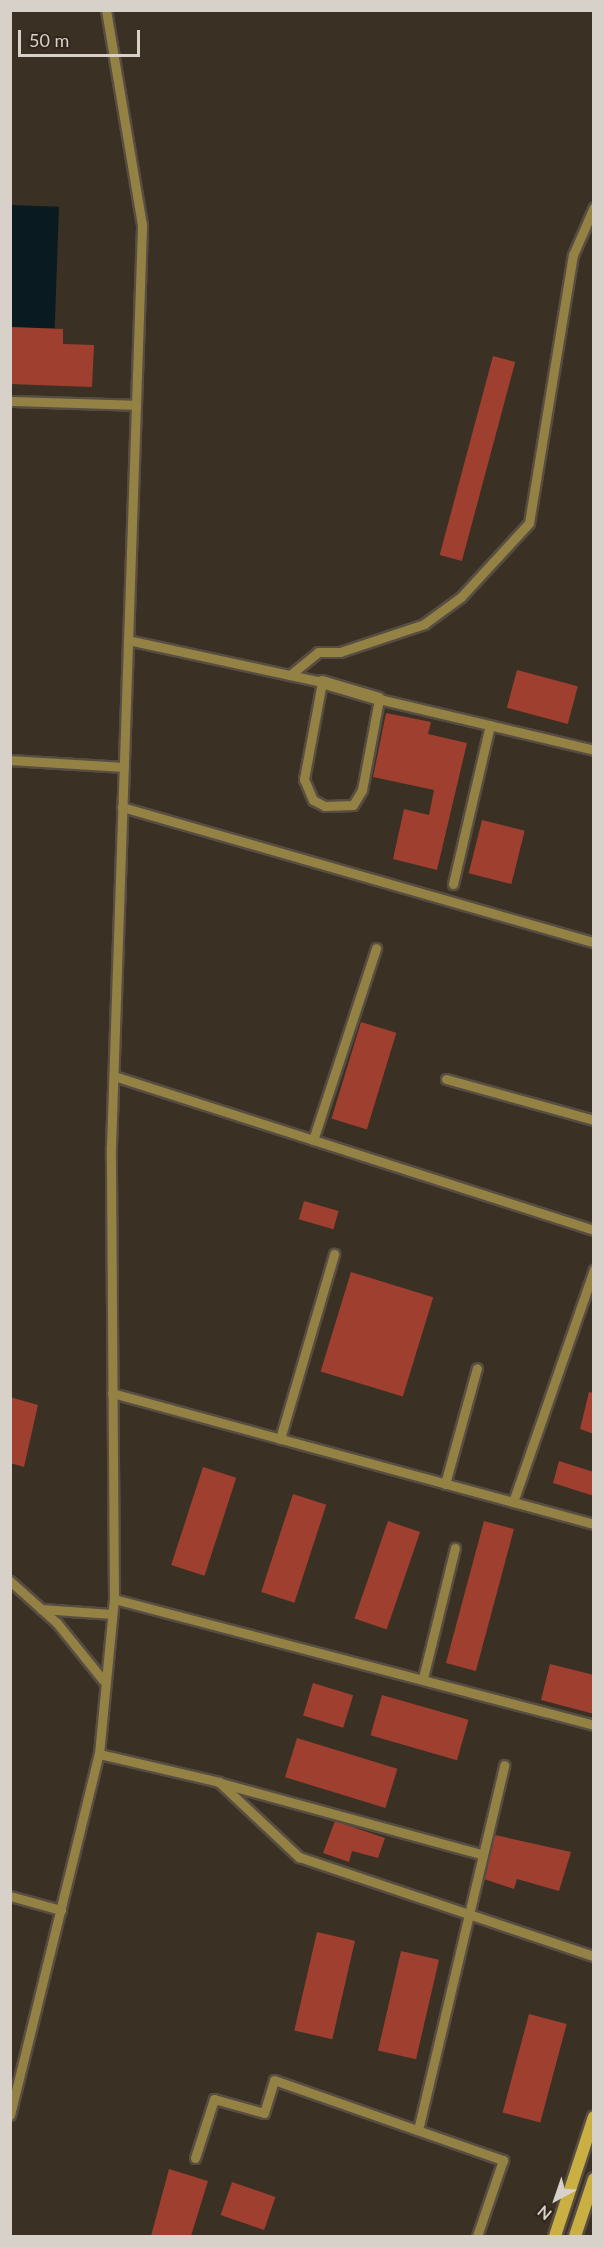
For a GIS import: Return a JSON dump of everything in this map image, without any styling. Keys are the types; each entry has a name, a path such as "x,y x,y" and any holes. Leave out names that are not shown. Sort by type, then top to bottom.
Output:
{"main road":[{"path":"555,2236 594,2117"},
{"path":"575,2236 594,2179"}],"street":[{"path":"322,682 379,699"}],"lane":[{"path":"10,2115 99,1755 103,1680 114,1599 112,1393 114,1076 142,225 106,10"},
{"path":"290,675 318,652 340,652 424,624 461,597 529,523 573,255 594,207"},
{"path":"10,400 136,405"},
{"path":"128,640 322,682 304,778 313,800 325,807 353,805 362,790 379,699 594,750"},
{"path":"453,884 490,725"},
{"path":"10,760 124,766"},
{"path":"122,807 594,942"},
{"path":"313,1140 376,948"},
{"path":"114,1076 594,1230"},
{"path":"446,1079 594,1120"},
{"path":"280,1439 334,1254"},
{"path":"513,1502 594,1270"},
{"path":"446,1484 477,1368"},
{"path":"112,1393 594,1524"},
{"path":"423,1678 455,1548"},
{"path":"10,1581 41,1609 103,1680"},
{"path":"114,1599 423,1678 593,1725"},
{"path":"41,1609 112,1614"},
{"path":"99,1755 219,1782 480,1854"},
{"path":"418,2130 480,1854 504,1765"},
{"path":"219,1782 299,1857 594,1956"},
{"path":"10,1896 61,1910"},
{"path":"195,2158 214,2098 264,2113 274,2080 503,2160 477,2236"}],"water":[{"path":"11,205 59,207 55,329 10,327"}],"building":[{"path":"10,327 63,329 63,344 94,345 92,387 10,384"},
{"path":"493,356 515,362 462,561 440,555"},
{"path":"517,670 578,686 568,724 507,708"},
{"path":"386,713 431,722 428,734 467,743 437,870 393,859 404,809 429,815 434,790 373,777"},
{"path":"482,820 525,831 511,884 469,873"},
{"path":"361,1022 396,1033 367,1129 331,1119"},
{"path":"304,1201 339,1211 333,1229 299,1219"},
{"path":"351,1272 433,1297 403,1397 321,1371"},
{"path":"589,1392 594,1393 594,1434 580,1429"},
{"path":"10,1397 38,1405 24,1467 10,1463"},
{"path":"559,1461 594,1472 594,1496 553,1483"},
{"path":"203,1467 236,1478 204,1576 171,1565"},
{"path":"293,1494 326,1505 294,1603 261,1592"},
{"path":"388,1521 420,1532 387,1629 354,1618"},
{"path":"484,1521 514,1529 476,1671 446,1663"},
{"path":"550,1664 594,1675 594,1714 541,1700"},
{"path":"313,1683 353,1695 343,1728 303,1716"},
{"path":"382,1695 469,1720 457,1760 370,1735"},
{"path":"297,1738 397,1769 385,1808 285,1777"},
{"path":"335,1821 385,1838 378,1858 352,1851 349,1862 323,1853"},
{"path":"495,1835 571,1852 559,1891 517,1879 514,1889 484,1879"},
{"path":"317,1932 355,1941 332,2039 294,2030"},
{"path":"401,1951 439,1960 416,2059 378,2050"},
{"path":"529,2014 567,2024 540,2123 503,2113"},
{"path":"169,2169 208,2181 191,2236 151,2236"},
{"path":"232,2182 275,2197 264,2230 221,2215"}]}
